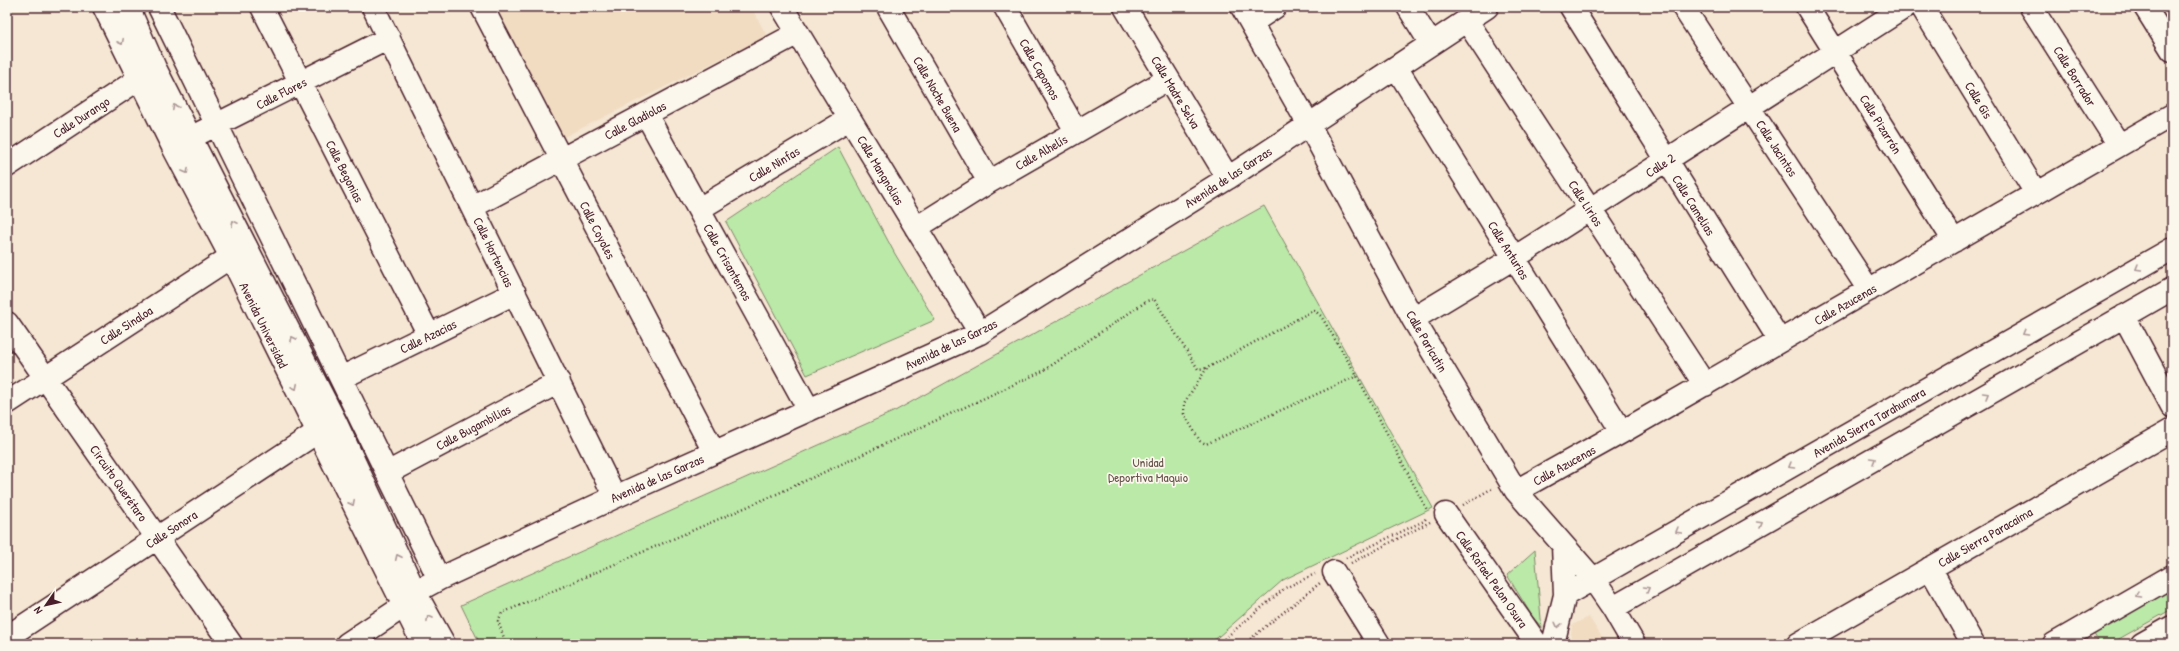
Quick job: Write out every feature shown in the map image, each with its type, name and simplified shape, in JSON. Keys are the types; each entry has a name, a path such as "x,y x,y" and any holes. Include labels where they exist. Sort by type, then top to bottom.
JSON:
{"street":[{"name":"Avenida Universidad","path":"104,7 147,74 238,252 335,421 409,599 423,644"},
{"name":"Avenida Universidad","path":"128,7 147,74"},
{"path":"159,7 440,579"},
{"name":"Calle Begonias","path":"262,7 429,335"},
{"name":"Calle Hortencias","path":"373,7 616,497"},
{"name":"Calle Coyoles","path":"482,7 714,452"},
{"name":"Calle Mangnolias","path":"782,7 980,333"},
{"name":"Calle Noche Buena","path":"888,7 989,182"},
{"name":"Calle Capomos","path":"1005,7 1076,131"},
{"name":"Calle Madre Selva","path":"1124,7 1228,178"},
{"path":"1246,15 1275,7"},
{"path":"1408,7 1432,44"},
{"name":"Avenida de las Garzas","path":"347,644 409,599 440,579 714,452 980,333 1228,178 1487,7"},
{"name":"Calle Camelias","path":"1571,7 1780,341"},
{"name":"Calle Jacintos","path":"1683,7 1869,290"},
{"name":"Calle Pizarrón","path":"1807,7 1954,241"},
{"name":"Calle 2","path":"1413,319 1590,210 1905,7"},
{"name":"Calle Gis","path":"1922,7 2036,193"},
{"name":"Calle Borrador","path":"2031,7 2119,145"},
{"path":"2145,7 2172,50"},
{"name":"Calle Paricutin","path":"1246,15 1309,125 1413,319 1513,485 1593,579 1613,608 1634,644"},
{"name":"Calle Lirios","path":"1467,21 1705,385"},
{"name":"Calle Gladiolas","path":"472,207 798,33"},
{"name":"Calle Flores","path":"182,142 388,38"},
{"name":"Calle Anturios","path":"1396,68 1622,432"},
{"name":"Calle Durango","path":"7,166 147,74"},
{"name":"Calle Alhelís","path":"916,228 989,182 1168,79"},
{"name":"Calle Crisantemos","path":"646,114 809,410"},
{"name":"Calle Azucenas","path":"1513,485 1622,432 2172,115"},
{"name":"Calle Ninfas","path":"698,209 850,119"},
{"name":"Avenida Sierra Tarahumara","path":"1565,595 2172,249"},
{"name":"Avenida Universidad","path":"238,252 317,433 409,599 444,644"},
{"name":"Calle Sinaloa","path":"7,402 238,252"},
{"path":"1613,608 2172,289"},
{"name":"Calle Azacias","path":"341,378 515,293"},
{"path":"2124,316 2172,406"},
{"name":"Circuito Querétaro","path":"7,323 231,644"},
{"name":"Calle Bugambilias","path":"387,473 558,382"},
{"name":"Calle Sonora","path":"7,637 335,421"},
{"name":"Calle Sierra Paracaima","path":"1798,644 2172,430"},
{"name":"Calle Rafael Pelon Osura","path":"1446,514 1537,644"},
{"path":"1553,644 1565,595 1563,545"},
{"path":"1331,568 1379,644"},
{"path":"1930,568 1973,644"},
{"path":"2054,644 2079,638 2172,576"},
{"path":"2142,644 2172,627"}],"path":[{"path":"506,644 498,621 502,613 779,493 1043,371 1147,300 1154,299 1198,369 1207,368 1314,310 1322,316 1357,376 1428,516 1424,521 1331,568 1285,588 1218,644"},
{"path":"1207,368 1184,403 1184,414 1200,441 1206,444 1357,376"},
{"path":"1446,514 1513,485"}],"shaded area":[{"path":"493,7 751,7 767,36 560,139"},
{"path":"1589,617 1606,644 1570,644 1572,625"}],"green space":[{"path":"838,147 895,254 935,320 807,375 726,222"},
{"name":"Unidad Deportiva Maquio","path":"1264,206 1433,508 1283,580 1210,644 480,644 461,605 895,411"},
{"path":"1535,550 1542,628 1532,616 1507,575"},
{"path":"2172,585 2172,609 2110,644 2100,644 2092,631"}]}
